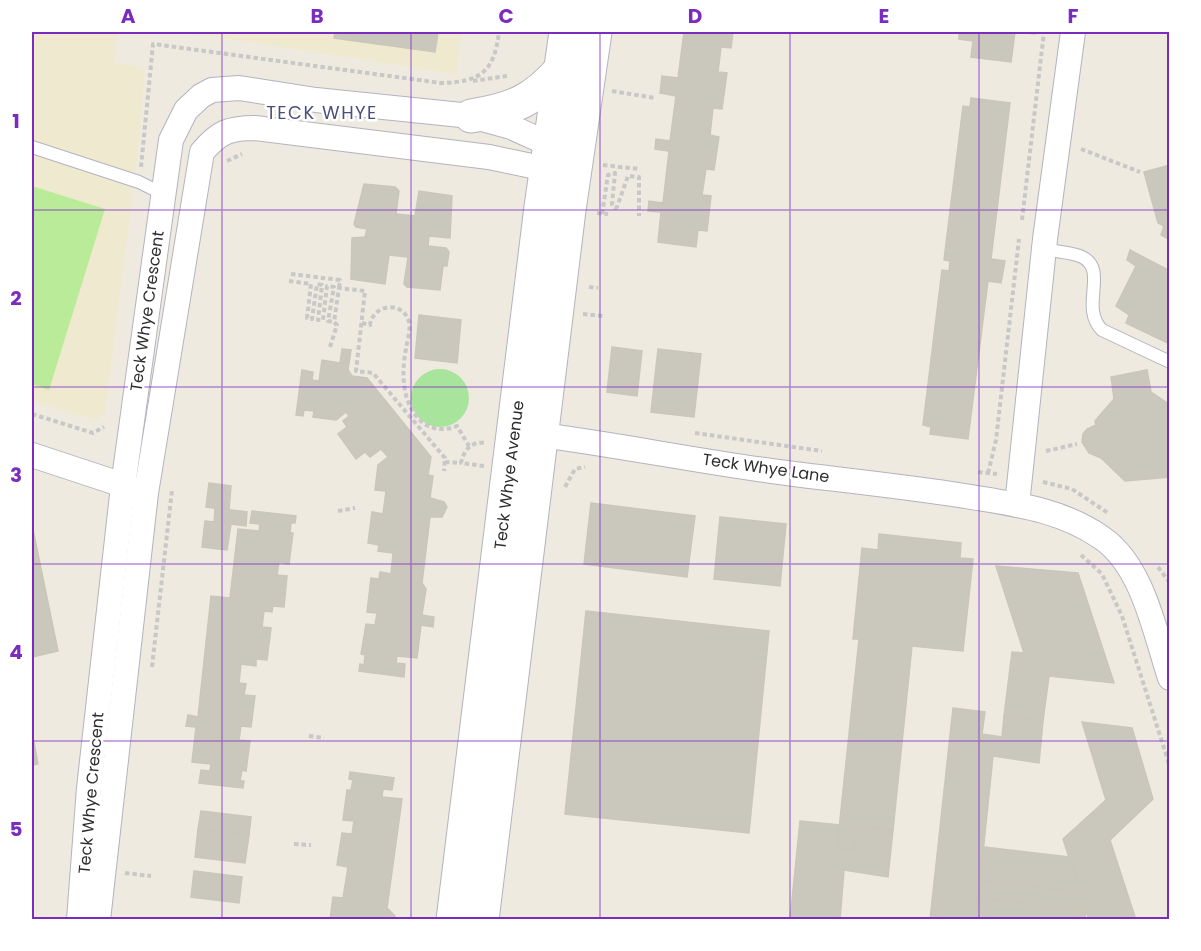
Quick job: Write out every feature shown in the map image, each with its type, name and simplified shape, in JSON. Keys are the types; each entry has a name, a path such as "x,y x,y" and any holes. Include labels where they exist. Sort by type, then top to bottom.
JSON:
{"main road":[{"name":"Teck Whye Avenue","path":"563,159 562,68 566,32"},
{"name":"Teck Whye Avenue","path":"453,920 515,437 563,159 595,32"},
{"path":"471,116 496,112 526,102 544,89 562,68"},
{"name":"Teck Whye Avenue","path":"482,920 515,437"}],"street":[{"path":"1017,505 1045,249 1073,32"},
{"name":"Teck Whye Crescent","path":"79,920 89,788 123,486 171,140 186,110 201,96 212,90 240,88 316,100 471,116 511,127 563,159"},
{"name":"Teck Whye Crescent","path":"98,920 146,493 202,152 216,136 236,128 255,128 489,157 563,159"},
{"name":"Teck Whye Lane","path":"515,437 1017,505 1051,512 1075,521 1104,539 1126,564 1141,589 1170,678"},
{"path":"32,455 146,493"}],"lane":[{"path":"32,147 139,182 163,194"},
{"path":"1045,249 1081,256 1090,263 1094,273 1093,321 1102,330 1170,362"}],"path":[{"path":"472,81 481,75 492,58 499,32"},
{"path":"139,182 153,44 441,83 515,74"},
{"path":"622,93 655,98"},
{"path":"1081,149 1140,172"},
{"path":"226,162 244,153"},
{"path":"610,166 639,169"},
{"path":"608,214 599,213 608,175 612,172 615,173 612,204 615,208 628,176 639,177 639,216"},
{"path":"291,274 340,280 334,322 337,325 330,347"},
{"path":"289,280 311,284 307,318 312,319 317,284 322,285 318,320 323,320 327,286 334,287 328,321 334,322"},
{"path":"589,287 598,288"},
{"path":"339,288 365,291 356,371 373,372 445,458 444,471"},
{"path":"362,323 370,325 375,313 381,308 397,308 403,312 409,327 403,365 408,403 415,416 428,426 441,430 457,426 469,446"},
{"path":"589,314 603,316"},
{"path":"32,414 93,433 104,427 107,422"},
{"path":"104,427 108,437"},
{"path":"461,463 463,454 469,446 478,442 515,437"},
{"path":"1050,450 1077,444"},
{"path":"445,462 487,466 486,474"},
{"path":"561,496 569,475 574,469 582,466 594,468"},
{"path":"151,677 168,550 173,486"},
{"path":"338,511 355,508"},
{"path":"1077,552 1102,574 1122,616 1170,767"},
{"path":"309,736 324,738"},
{"path":"294,844 311,845"},
{"path":"124,884 127,861"},
{"path":"125,873 151,876"}],"shaded area":[{"path":"32,32 118,32 114,62 145,69 137,161 105,413 95,420 32,401"},
{"path":"184,32 462,32 456,74"}],"green space":[{"path":"32,186 105,209 49,390 32,384"},
{"path":"440,369 456,374 464,382 469,398 464,414 456,422 440,427 424,422 416,414 411,398 416,382 424,374"}],"building":[{"path":"335,32 438,32 435,52 334,38"},
{"path":"684,32 733,32 731,48 721,47 718,72 727,73 722,109 713,108 710,135 719,137 714,170 706,169 702,195 711,196 707,231 698,230 696,247 658,242 661,212 648,211 649,201 663,203 669,151 655,149 656,139 670,141 676,96 660,93 662,76 678,78"},
{"path":"959,32 1015,32 1011,62 971,57 973,41 959,39"},
{"path":"971,98 1010,103 991,259 1005,261 1001,283 988,281 968,439 930,434 931,427 923,425 942,270 949,271 950,261 944,260 963,106 970,107"},
{"path":"1170,165 1170,240 1161,235 1164,226 1158,223 1144,172"},
{"path":"364,184 395,187 399,191 396,214 415,216 419,191 452,196 450,238 429,236 428,246 446,248 449,252 447,266 443,266 440,290 407,287 404,284 408,257 389,255 385,284 351,279 352,238 365,237 367,229 356,227 354,224"},
{"path":"1130,250 1170,271 1170,344 1126,323 1129,315 1116,306 1136,266 1127,260"},
{"path":"419,315 461,320 457,363 415,358"},
{"path":"612,347 642,351 637,396 607,392"},
{"path":"342,349 351,350 348,370 352,376 367,378 431,457 428,475 433,476 430,498 444,502 447,507 442,517 430,517 422,583 426,589 422,615 434,617 433,627 421,625 417,658 397,656 396,663 405,664 404,677 359,671 360,664 364,665 365,655 361,654 366,624 375,625 377,613 367,612 371,578 379,579 380,572 391,574 393,553 378,551 379,545 368,543 372,512 383,514 386,491 375,490 378,465 388,457 381,449 370,457 365,452 356,459 338,434 347,427 343,421 349,416 346,412 336,420 313,417 314,411 304,410 303,416 296,415 302,370 313,372 312,380 319,381 322,360 340,363"},
{"path":"658,349 701,354 694,417 651,412"},
{"path":"1147,370 1151,392 1170,405 1170,477 1125,481 1101,458 1089,453 1082,442 1083,434 1087,429 1096,425 1095,421 1114,399 1111,377"},
{"path":"209,483 231,486 229,510 206,507"},
{"path":"591,503 695,516 687,577 584,564"},
{"path":"215,508 247,512 246,526 214,522"},
{"path":"252,511 296,516 295,523 291,523 290,533 293,533 289,564 279,562 277,575 287,576 284,607 273,606 272,612 264,611 262,627 271,628 267,660 256,659 256,666 241,664 239,683 246,684 244,695 255,696 251,727 241,726 239,740 250,741 246,771 242,770 240,781 244,781 243,788 199,783 201,770 210,771 211,764 192,762 196,727 186,726 188,715 198,717 211,596 230,598 238,529 259,531 260,524 250,523"},
{"path":"720,517 786,524 780,586 714,579"},
{"path":"205,521 231,524 227,550 202,547"},
{"path":"32,525 58,651 32,657"},
{"path":"879,534 961,543 960,558 973,559 963,651 912,646 893,830 857,826 855,850 837,848 859,639 853,639 862,548 878,550"},
{"path":"996,566 1078,573 1114,683 1049,676 1043,721 1004,716 1012,652 1024,653"},
{"path":"586,611 769,631 749,833 565,814"},
{"path":"953,708 985,712 982,734 1002,737 1004,716 1043,721 1039,763 993,756 976,920 930,920"},
{"path":"1082,722 1132,728 1153,799 1110,840 1136,920 1089,920 1063,839 1106,800"},
{"path":"32,732 38,764 32,765"},
{"path":"350,772 394,778 392,790 383,789 382,797 402,799 387,908 395,916 395,920 330,920 333,897 343,898 348,867 337,865 342,833 352,834 354,821 343,820 347,790 351,790 353,780 349,779"},
{"path":"201,811 251,817 249,835 198,829"},
{"path":"800,821 840,825 837,848 855,850 857,826 893,830 888,877 844,870 840,920 790,920"},
{"path":"198,829 249,835 245,863 195,857"},
{"path":"984,847 1069,857 1080,892 980,880"},
{"path":"194,871 242,877 239,903 191,897"},
{"path":"980,880 1080,892 1086,911 978,898"},
{"path":"978,898 1086,911 1085,920 976,920"}],"district":[{"name":"TECK WHYE","path":"322,112"}]}
